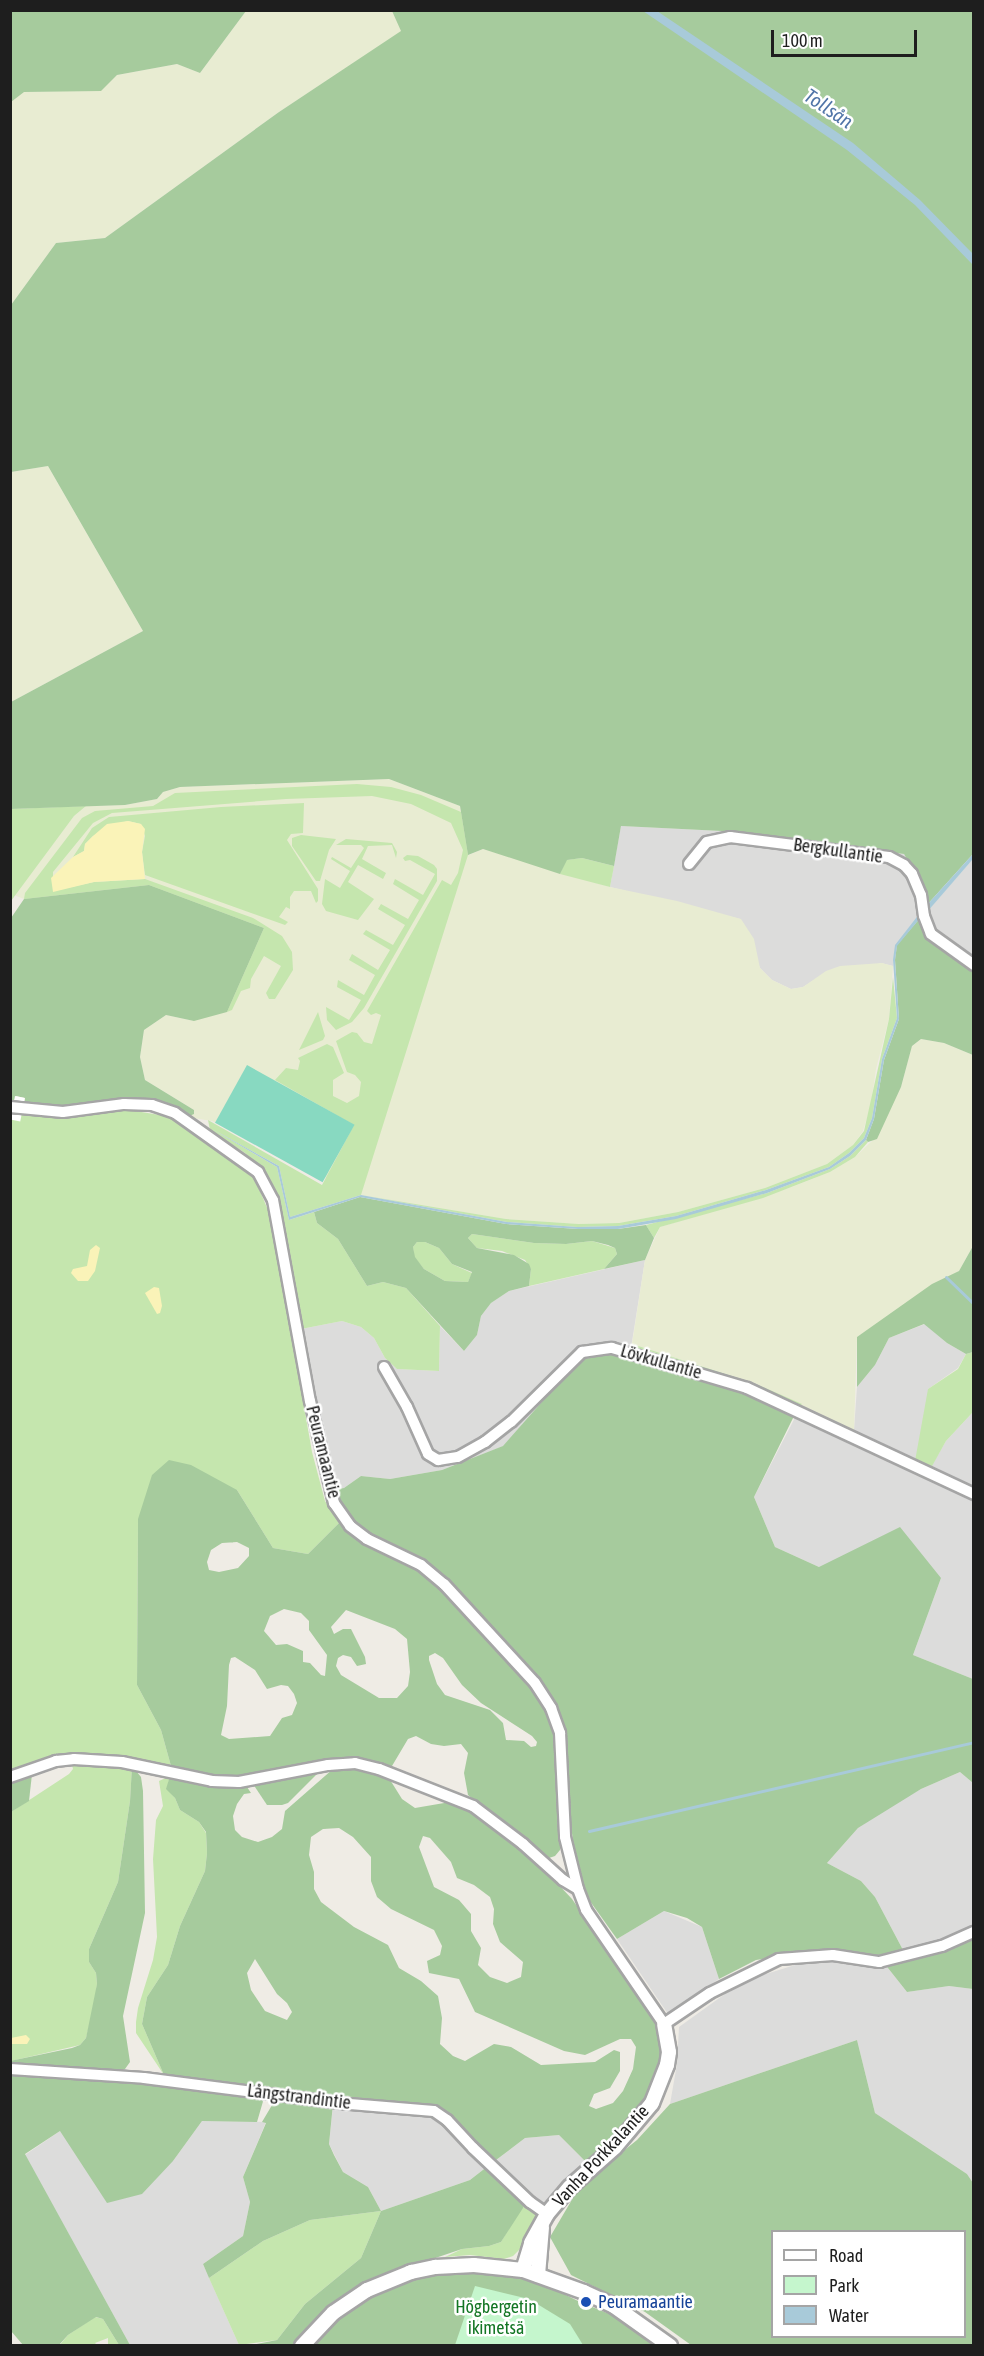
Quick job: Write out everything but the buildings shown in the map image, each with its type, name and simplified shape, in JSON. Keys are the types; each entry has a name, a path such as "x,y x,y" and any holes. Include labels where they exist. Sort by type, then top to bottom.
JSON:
{"street":[{"name":"Bergkullantie","path":"689,864 707,842 730,837 889,857 904,865 912,874 921,895 926,923 931,934 974,965"},
{"name":"Peuramaantie","path":"10,1107 63,1112 124,1104 152,1105 175,1113 258,1172 273,1200 310,1401 334,1503 350,1526 367,1539 421,1565 444,1584 535,1683 550,1708 560,1732 563,1821 568,1857 578,1889 586,1910 664,2024"},
{"name":"Lövkullantie","path":"384,1367 407,1407 428,1454 438,1460 458,1457 485,1442 511,1422 582,1352 612,1348 747,1388 974,1494"},
{"path":"10,1778 56,1761 74,1759 122,1762 212,1781 239,1782 270,1778 328,1765 355,1763 379,1769 473,1806 578,1889"},
{"path":"549,1868 568,1857"},
{"path":"664,2024 710,1993 778,1959 832,1955 879,1962 942,1946 974,1932"},
{"name":"Vanha Porkkalantie","path":"523,2270 531,2243 570,2187 615,2147 652,2103 667,2065 669,2052 664,2024"},
{"name":"Långstrandintie","path":"10,2068 144,2078 338,2103 435,2112 447,2120 545,2221"},
{"name":"Vanha Porkkalantie","path":"538,2275 545,2221"},
{"path":"302,2346 321,2324 352,2298 383,2282 411,2272 455,2265 523,2270 538,2275 614,2306 670,2346"}],"shaded area":[{"path":"621,826 722,831 904,854 926,894 927,911 973,859 973,968 954,958 947,950 893,960 893,966 881,963 814,980 803,987 791,989 772,980 760,968 740,919 610,887"},
{"path":"645,1260 630,1354 579,1360 504,1446 442,1470 390,1479 361,1476 344,1488 333,1490 301,1329 342,1321 361,1327 374,1338 385,1358 397,1369 439,1371 440,1326 464,1351 477,1335 481,1316 491,1303 509,1291"},
{"path":"925,1324 947,1343 966,1354 958,1368 928,1389 931,1467 946,1441 973,1412 973,1679 913,1655 941,1578 819,1567 775,1547 754,1497 802,1404 854,1430 857,1387 875,1365 889,1338"},
{"path":"960,1772 973,1783 973,1927 942,1943 903,1950 875,1897 861,1881 827,1863 858,1828 921,1789"},
{"path":"664,1911 702,1927 719,1979 668,2014 617,1939"},
{"path":"808,1961 884,1963 907,1992 949,1986 973,1989 973,2183 967,2174 875,2113 857,2040 670,2104 677,2064 679,2027 743,1981"},
{"path":"334,2096 421,2105 442,2110 460,2125 492,2163 470,2180 381,2211 368,2187 343,2172 329,2144"},
{"path":"202,2121 266,2122 243,2177 250,2202 243,2236 203,2264 239,2345 130,2345 25,2155 60,2131 173,2161"},
{"path":"559,2135 586,2162 543,2204 496,2160 525,2138"}],"green space":[{"path":"11,10 246,11 200,73 177,64 117,75 101,91 24,92 11,102"},
{"path":"246,11 392,11 402,31 279,112 105,238 56,243 11,305 11,102 23,92 101,90 117,75 177,64 200,73"},
{"path":"392,11 973,11 973,854 926,906 926,893 904,854 722,831 621,826 614,866 582,858 567,860 560,874 483,849 468,855 460,806 389,779 180,787 163,792 157,799 125,805 11,809 11,702 143,631 48,466 11,472 11,305 56,243 105,238 279,112 401,31"},
{"path":"48,466 143,631 11,702 11,472"},
{"path":"389,779 460,806 469,855 483,849 610,887 677,901 741,919 754,939 760,968 772,980 791,989 803,987 826,971 840,966 882,963 893,966 889,1019 876,1069 871,1104 863,1131 853,1145 827,1164 765,1188 678,1212 619,1223 579,1224 506,1219 361,1195 212,1121 187,1117 194,1110 145,1080 140,1057 144,1030 166,1015 194,1021 58,897 24,899 14,895 74,816 86,806 125,805 157,799 163,792 180,787"},
{"path":"357,784 391,787 421,795 461,812 468,855 361,1195 290,1217 279,1166 212,1129 277,1167 289,1220 314,1212 317,1223 338,1239 367,1286 383,1282 406,1288 440,1326 439,1371 397,1369 385,1358 374,1338 361,1327 342,1321 301,1329 266,1177 245,1153 210,1130 208,1120 322,1185 354,1125 275,1080 286,1068 298,1070 300,1061 298,1058 327,1044 333,1047 344,1073 333,1080 333,1096 347,1103 359,1096 361,1082 355,1075 347,1072 336,1041 352,1032 357,1033 364,1042 372,1044 381,1015 376,1013 371,1015 367,1011 442,880 451,885 458,873 463,850 451,823 411,804 372,796 286,799 112,813 93,823 53,872 53,891 94,882 145,879 253,918 282,936 292,952 293,970 275,999 269,999 266,993 281,966 264,956 251,979 250,988 241,991 232,1010 227,1012 264,928 149,885 24,899 25,893 82,818 95,811 153,806 175,793"},
{"path":"304,803 303,833 291,834 287,840 318,889 318,901 316,903 311,891 294,891 290,897 290,909 286,907 279,917 288,922 285,925 145,875 142,852 145,836 141,824 128,821 117,824 93,836 85,844 84,851 73,857 92,828 109,817 221,807"},
{"path":"86,806 74,816 11,901 11,809"},
{"path":"301,835 336,839 329,850 320,881 316,881 292,846 292,838"},
{"path":"346,839 392,843 397,852 396,858 392,845 368,846 362,859 386,873 383,879 358,865 348,882 374,899 358,920 326,911 322,904 325,879 340,888 350,871 331,859 332,857 351,868 364,848 361,845 336,845"},
{"path":"407,855 418,856 434,865 437,869 437,881 364,1008 352,1022 336,1030 327,1020 326,1007 349,1020 361,1000 337,987 338,980 364,995 375,975 349,960 352,954 378,970 390,950 363,934 366,930 393,945 405,925 378,909 381,904 408,919 419,900 393,884 395,879 423,895 435,874 410,860 405,861 403,858"},
{"path":"582,858 614,866 610,887 560,874 566,860"},
{"path":"149,885 264,928 227,1012 194,1021 166,1015 144,1030 140,1057 145,1080 194,1110 194,1114 187,1117 136,1101 67,1106 24,1104 25,1098 16,1096 14,1102 11,1102 11,918 24,899"},
{"path":"921,917 954,958 973,968 973,1055 944,1043 921,1039 912,1046 901,1087 877,1139 868,1142 866,1140 874,1119 884,1060 899,1019 895,960 897,945"},
{"path":"893,977 897,1018 882,1059 872,1118 864,1138 849,1153 829,1167 766,1190 676,1216 618,1226 577,1227 507,1222 361,1195 506,1219 579,1224 619,1223 678,1212 765,1188 827,1164 853,1145 864,1131 889,1019"},
{"path":"318,1012 325,1036 323,1040 299,1050"},
{"path":"921,1039 944,1043 973,1055 973,1246 959,1271 857,1337 854,1430 755,1383 632,1344 645,1260 660,1227 792,1187 830,1172 855,1157 873,1140 901,1087 912,1046"},
{"path":"247,1065 355,1125 323,1182 215,1123"},
{"path":"129,1110 166,1116 217,1145 253,1175 271,1217 312,1452 325,1501 339,1523 308,1554 273,1548 237,1490 138,1519 137,1685 161,1730 171,1766 111,1755 56,1754 11,1772 11,1111 68,1116"},
{"path":"866,1140 868,1142 855,1157 830,1172 763,1198 660,1227 654,1238 646,1225 767,1193 830,1169 850,1156"},
{"path":"360,1197 506,1224 578,1229 618,1229 646,1225 654,1238 645,1260 604,1269 617,1254 615,1248 608,1245 592,1241 566,1244 534,1243 472,1234 468,1238 477,1248 514,1255 529,1264 531,1269 529,1286 509,1291 491,1303 481,1316 477,1335 464,1351 406,1288 383,1282 367,1286 338,1239 317,1223 314,1212","holes":["417,1242 425,1242 439,1248 452,1264 472,1272 468,1282 445,1281 424,1269 415,1257 413,1247"]},
{"path":"472,1234 534,1243 566,1244 592,1241 615,1248 617,1254 604,1269 529,1286 531,1269 525,1260 502,1251 477,1248 468,1238"},
{"path":"417,1242 425,1242 439,1248 452,1264 472,1273 468,1282 445,1281 424,1269 414,1257 413,1247"},
{"path":"973,1246 973,1352 966,1354 947,1343 924,1324 889,1338 875,1365 857,1387 857,1337 932,1284 959,1271"},
{"path":"632,1344 754,1383 802,1404 799,1407 631,1349"},
{"path":"973,1352 973,1412 946,1441 931,1468 915,1461 928,1389 958,1369 966,1354"},
{"path":"616,1353 745,1390 796,1412 754,1497 775,1547 819,1567 900,1527 941,1578 913,1655 973,1679 973,1783 960,1772 921,1789 858,1828 827,1863 861,1881 875,1897 903,1950 878,1955 815,1951 756,1960 719,1979 702,1927 687,1918 664,1911 617,1939 587,1897 577,1870 568,1804 565,1733 539,1681 442,1575 419,1558 370,1533 353,1521 333,1490 344,1488 361,1476 390,1479 442,1470 503,1446 579,1360"},
{"path":"169,1460 191,1465 237,1490 273,1548 308,1554 339,1523 365,1542 422,1571 435,1582 528,1682 547,1710 556,1734 560,1850 555,1856 549,1858 539,1852 468,1795 464,1773 468,1753 461,1744 444,1746 431,1744 416,1736 408,1739 392,1766 385,1767 352,1757 247,1777 214,1777 171,1766 161,1730 137,1685 138,1519 152,1475","holes":["237,1542 249,1548 249,1556 238,1568 219,1572 209,1570 207,1562 211,1550 222,1543","284,1609 301,1613 309,1621 309,1630 327,1655 325,1676 321,1675 310,1663 303,1662 303,1651 287,1644 276,1645 264,1631 270,1616","346,1610 395,1629 407,1639 410,1672 408,1686 397,1698 379,1698 341,1675 336,1666 338,1658 343,1655 351,1657 357,1666 366,1664 365,1657 351,1629 343,1629 334,1634 331,1627","435,1653 443,1658 462,1685 481,1703 532,1736 537,1742 536,1746 531,1747 524,1741 506,1740 503,1723 490,1710 445,1695 437,1684 429,1656","235,1657 255,1670 267,1689 281,1685 288,1686 294,1694 297,1703 292,1715 282,1718 270,1736 229,1739 221,1735 227,1706 231,1658"]},
{"path":"71,1761 132,1766 130,1801 118,1882 89,1949 89,1962 96,1973 95,2003 86,2038 80,2045 11,2061 11,1812 69,1774 73,1769"},
{"path":"132,1766 141,1777 143,1791 145,1913 123,2016 130,2062 125,2069 116,2072 11,2065 10,2061 72,2048 80,2045 86,2038 97,1984 96,1973 89,1962 89,1949 118,1882 130,1801"},
{"path":"356,1767 387,1775 402,1799 415,1808 450,1802 469,1811 540,1865 572,1899 658,2023 662,2041 662,2060 647,2100 619,2134 586,2162 559,2135 525,2138 496,2160 529,2191 525,2194 484,2155 460,2125 442,2110 421,2105 164,2075 142,2024 147,1997 168,1965 180,1926 205,1871 207,1853 206,1832 199,1822 180,1810 175,1798 166,1789 170,1776 245,1784 251,1793 244,1794 237,1804 233,1816 235,1830 242,1837 258,1842 272,1837 282,1829 285,1811 333,1769","holes":["339,1828 353,1837 371,1857 371,1881 377,1897 391,1909 434,1930 442,1946 440,1955 427,1961 429,1973 459,1979 475,2012 564,2051 585,2055 620,2039 631,2039 636,2047 633,2069 623,2091 613,2103 596,2109 589,2106 594,2094 610,2088 620,2071 620,2052 614,2050 595,2062 541,2065 511,2047 494,2044 465,2061 453,2056 440,2044 442,2018 438,1996 421,1981 399,1968 388,1945 354,1927 321,1902 314,1889 314,1872 309,1855 311,1837 323,1829","423,1836 430,1838 451,1862 457,1878 474,1885 490,1897 494,1909 493,1924 500,1942 523,1962 521,1977 507,1983 490,1977 478,1965 481,1948 471,1931 471,1914 459,1900 434,1887 419,1847","255,1959 277,1994 287,2003 292,2012 287,2020 265,2011 251,1990 247,1973"]},
{"path":"321,1770 288,1803 282,1805 267,1805 253,1784"},
{"path":"32,1774 29,1801 11,1812 11,1782"},
{"path":"170,1776 167,1789 175,1798 180,1810 199,1822 206,1833 207,1853 205,1871 180,1926 168,1965 147,1997 142,2024 164,2075 136,2033 136,2022 157,1937 153,1859 156,1820 163,1806 159,1781"},
{"path":"973,1935 973,1989 949,1986 907,1992 884,1963"},
{"path":"857,2040 875,2113 967,2174 973,2183 973,2345 691,2345 645,2312 571,2275 550,2237 580,2186 637,2140 670,2104"},
{"path":"10,2073 143,2080 264,2098 257,2122 202,2121 173,2161 142,2194 107,2203 60,2131 25,2154 130,2345 119,2345 103,2319 96,2317 68,2335 59,2345 23,2345 11,2331"},
{"path":"275,2100 333,2104 329,2144 343,2172 368,2187 381,2211 310,2220 263,2241 209,2278 203,2264 243,2236 250,2202 243,2177 266,2123 262,2122"},
{"path":"488,2166 525,2201 523,2208 501,2242 489,2246 462,2249 382,2276 352,2291 324,2313 296,2345 251,2345 277,2340 305,2304 361,2258 381,2211 470,2180"},
{"path":"525,2201 535,2210 535,2222 520,2249 513,2256 504,2259 470,2255 445,2257 462,2249 489,2246 501,2242"},
{"path":"381,2211 361,2258 305,2304 277,2340 239,2345 209,2278 263,2241 310,2220"},
{"path":"474,2270 507,2274 544,2284 580,2302 634,2324 663,2345 312,2346 327,2326 362,2298 404,2280 442,2271"},
{"name":"Högbergetin ikimetsä","path":"475,2286 529,2299 570,2324 583,2345 455,2345"},
{"path":"95,2317 103,2319 119,2345 108,2345 108,2338 95,2343 97,2345 59,2346 68,2335"}],"sand":[{"path":"128,821 141,824 145,829 142,852 145,879 94,882 53,892 51,878 73,857 84,851 85,844 93,836 107,824"},
{"path":"96,1245 100,1248 95,1271 88,1281 78,1281 71,1273 73,1269 87,1266 90,1250"},
{"path":"154,1287 159,1288 162,1306 160,1313 157,1314 145,1293"},
{"path":"26,2035 30,2039 27,2044 11,2044 11,2038"}],"water":[{"path":"643,11 657,11 853,143 920,200 973,254 973,265 915,205 847,150"},
{"path":"973,854 973,859 927,912 926,906"},
{"path":"920,913 921,917 897,946 895,960 899,1019 884,1060 874,1119 866,1140 850,1156 830,1169 767,1193 676,1219 618,1229 506,1224 360,1197 289,1220 277,1167 212,1129 279,1166 290,1217 361,1195 507,1222 577,1227 618,1226 676,1216 766,1190 829,1167 849,1153 864,1138 872,1118 882,1059 897,1018 893,960 895,945"}],"pier":[{"path":"15,1096 25,1098 20,1121 10,1120"}],"waterway":[{"path":"946,1277 974,1304"},
{"path":"589,1831 974,1742"}],"place":[{"name":"Peuramaantie","path":"586,2302"}],"water label":[{"name":"Tollsån","path":"829,108"}]}
